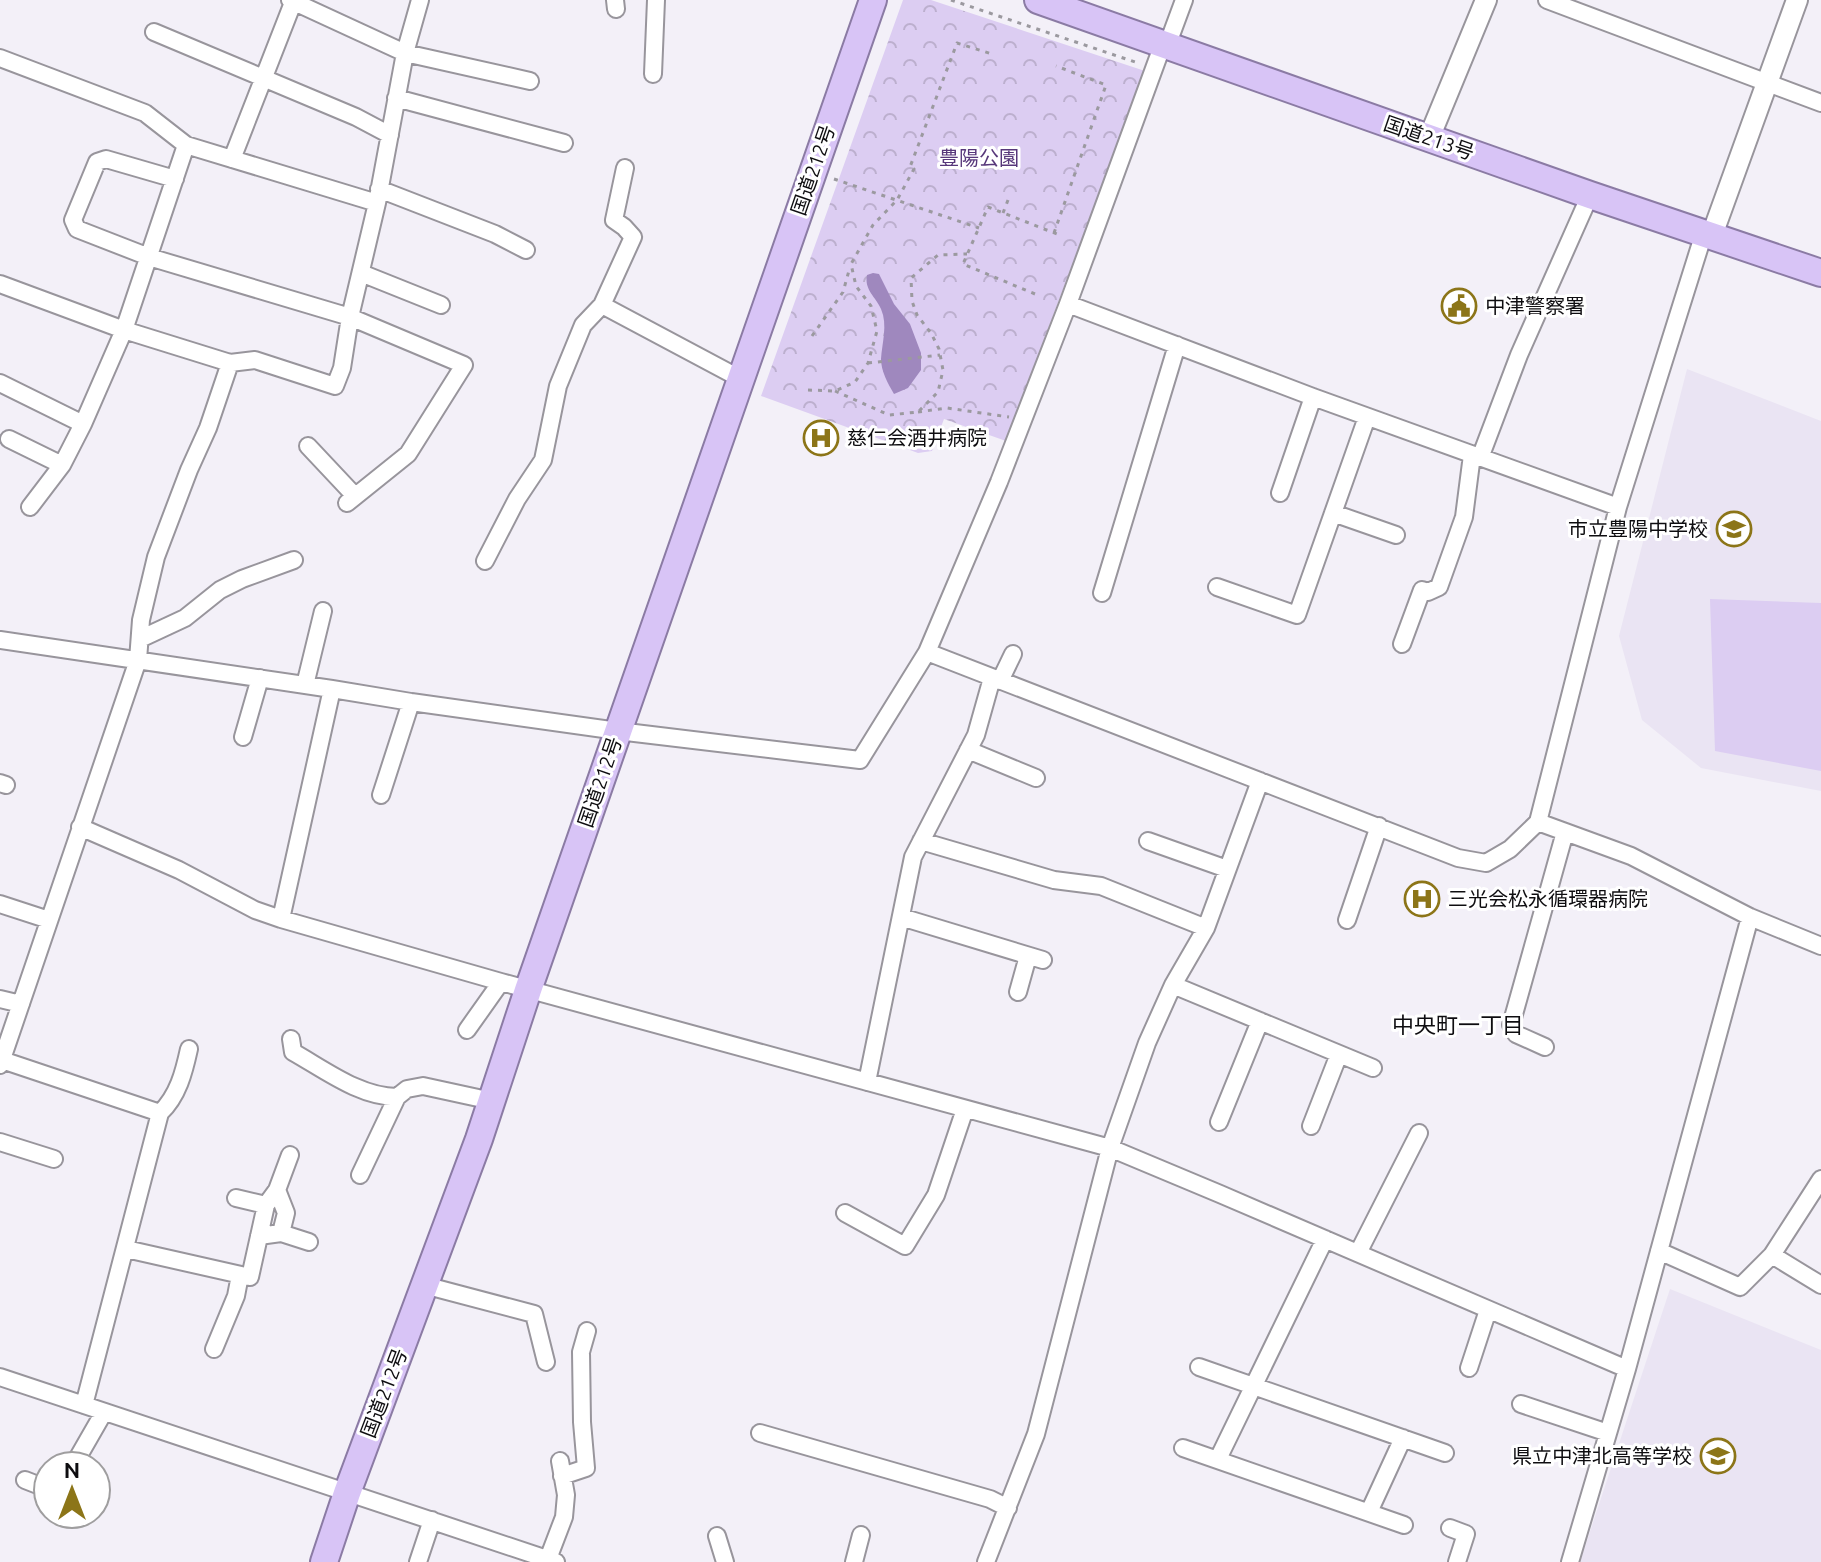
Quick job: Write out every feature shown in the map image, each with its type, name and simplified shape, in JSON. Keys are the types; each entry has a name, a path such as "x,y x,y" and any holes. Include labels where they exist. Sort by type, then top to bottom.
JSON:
{"highway":[{"name":"国道212号","path":"324,1562 492,1101 873,0"},
{"name":"国道213号","path":"1038,0 1821,273"}],"street":[{"path":"232,159 293,0 405,53 530,81"},
{"path":"0,284 124,330 230,363 255,360 335,386 342,368 405,53 420,0"},
{"path":"653,74 656,0"},
{"path":"0,640 618,731 860,760 927,652 999,482 1184,0"},
{"path":"1429,138 1486,0"},
{"path":"1547,0 1821,103"},
{"path":"927,652 1458,858 1486,863 1510,849 1538,822 1618,507 1708,234 1797,0"},
{"path":"154,32 356,117 390,135"},
{"path":"0,58 145,113 186,145 378,196 495,234 526,250"},
{"path":"396,98 564,143"},
{"path":"30,507 62,465 124,330 186,145"},
{"path":"175,179 106,159 97,162 73,220 77,229 149,257 350,317 464,365 408,454 351,500 308,446"},
{"path":"485,561 517,499 543,460 558,386 583,325 602,305 633,237 614,220 625,168"},
{"path":"1402,644 1422,590 1428,592 1439,587 1464,517 1476,456 1590,195"},
{"path":"361,273 441,305"},
{"path":"1068,304 1367,417 1618,507"},
{"path":"602,305 741,379"},
{"path":"1102,593 1177,345"},
{"path":"160,1113 1,1063 138,660 141,620 156,557 208,428 230,363"},
{"path":"0,383 83,424"},
{"path":"1280,493 1313,397"},
{"path":"1217,587 1297,615 1367,417"},
{"path":"9,439 62,465"},
{"path":"1333,513 1396,535"},
{"path":"140,639 185,618 220,590 294,560"},
{"path":"305,685 323,611"},
{"path":"867,1082 913,857 976,735 996,680 1013,654"},
{"path":"243,737 260,678"},
{"path":"281,919 332,689"},
{"path":"381,795 411,702"},
{"path":"968,750 1036,778"},
{"path":"986,1562 1036,1434 1110,1148 1147,1043 1173,985 1206,928 1260,781"},
{"path":"1538,822 1631,856 1750,917 1821,946"},
{"path":"1347,920 1379,826"},
{"path":"80,827 179,870 255,910 281,919 528,990 1110,1148 1627,1369"},
{"path":"1545,1047 1516,1034 1511,1025 1565,832"},
{"path":"921,841 1054,880 1101,886 1206,928"},
{"path":"1148,841 1227,869"},
{"path":"0,904 49,920"},
{"path":"901,917 1035,958 1018,992"},
{"path":"1570,1562 1627,1369 1750,917"},
{"path":"467,1030 501,982"},
{"path":"1173,985 1373,1068"},
{"path":"0,999 21,1004"},
{"path":"1219,1122 1260,1021"},
{"path":"291,1039 293,1052 348,1084 385,1097 397,1097"},
{"path":"84,1405 160,1113 170,1103 184,1071 189,1049"},
{"path":"1311,1126 1339,1054"},
{"path":"360,1175 397,1097 407,1089 423,1086 492,1101"},
{"path":"845,1213 905,1246 936,1195 965,1109"},
{"path":"1358,1253 1419,1133"},
{"path":"0,1142 54,1159"},
{"path":"126,1249 250,1277 266,1205 277,1190 290,1155"},
{"path":"1659,1251 1740,1287 1772,1255 1821,1179"},
{"path":"277,1190 286,1213 281,1233"},
{"path":"236,1198 266,1205"},
{"path":"259,1236 281,1233 309,1242"},
{"path":"1218,1459 1325,1239"},
{"path":"1772,1255 1821,1285"},
{"path":"214,1349 236,1296 240,1275"},
{"path":"424,1285 534,1314 546,1362"},
{"path":"1469,1368 1488,1310"},
{"path":"0,1377 552,1560 564,1517 566,1495 561,1468 586,1468 581,1352 587,1331"},
{"path":"1199,1367 1445,1453"},
{"path":"1521,1404 1608,1433"},
{"path":"82,1450 104,1412"},
{"path":"760,1433 990,1499 1008,1508"},
{"path":"1369,1512 1403,1438"},
{"path":"1183,1448 1404,1525"},
{"path":"25,1480 32,1483"},
{"path":"418,1562 432,1520"},
{"path":"1450,1528 1466,1534 1457,1562"},
{"path":"854,1562 861,1535"},
{"path":"717,1536 725,1562"}],"path":[{"path":"951,0 1138,63"},
{"path":"812,336 843,292 851,264 873,225 897,200 914,169 910,167 957,43 992,54"},
{"path":"1035,294 963,264 988,207 1056,234 1106,85 1056,66"},
{"path":"826,176 979,228"},
{"path":"1003,213 1008,200"},
{"path":"918,412 938,392 943,370 931,333 917,315 912,301 911,278 938,255 967,254"},
{"path":"835,391 855,382 868,363 877,331 871,306 856,286 851,264"},
{"path":"868,363 940,355"},
{"path":"808,390 835,391 889,415 947,408 1022,422"}],"shaded area":[{"path":"879,274 894,304 910,324 921,353 921,370 908,388 894,394 881,364 883,315 867,285 867,275"},
{"name":"市立豊陽中学校","path":"1687,369 1821,421 1821,791 1701,768 1642,720 1619,636"},
{"name":"県立中津北高等学校","path":"1670,1289 1821,1350 1821,1562 1580,1562"}],"green space":[{"name":"豊陽公園","path":"903,0 931,0 1145,71 1006,441 944,419 932,451 918,453 761,396"},
{"path":"1710,599 1821,603 1821,771 1715,751"}],"place":[{"name":"中津警察署","path":"1459,306"},
{"name":"慈仁会酒井病院","path":"821,438"},
{"name":"市立豊陽中学校","path":"1734,529"},
{"name":"三光会松永循環器病院","path":"1422,899"},
{"name":"県立中津北高等学校","path":"1718,1456"}],"district":[{"name":"中央町一丁目","path":"1458,1025"}]}
